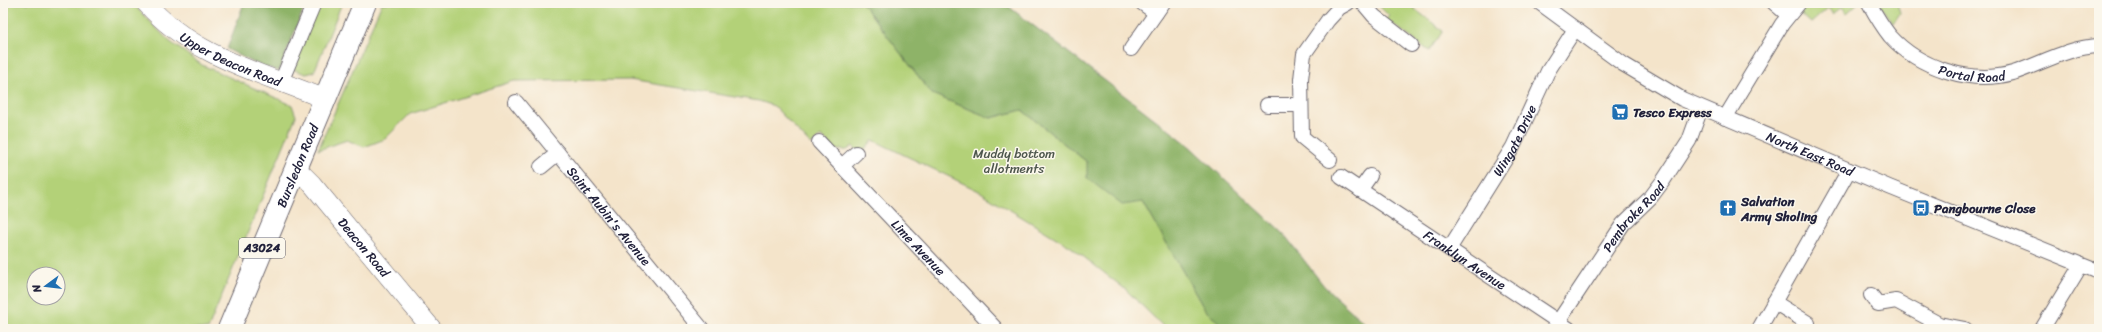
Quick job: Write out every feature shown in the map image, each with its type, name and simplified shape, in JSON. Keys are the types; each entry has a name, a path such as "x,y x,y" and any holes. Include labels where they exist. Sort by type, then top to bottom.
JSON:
{"main road":[{"name":"Bursledon Road","path":"229,329 365,3"}],"street":[{"name":"Upper Deacon Road","path":"146,3 174,28 214,54 244,69 325,98"},
{"path":"281,82 314,3"},
{"path":"1131,49 1159,8 1142,3"},
{"path":"1330,160 1302,137 1302,69 1304,54 1328,20 1339,8 1348,3"},
{"path":"1363,3 1374,16 1412,45"},
{"name":"North East Road","path":"1540,3 1643,77 1701,108 2099,272"},
{"path":"1774,3 1788,15"},
{"path":"1725,118 1748,77 1788,15 1799,3"},
{"name":"Portal Road","path":"1869,3 1885,30 1905,49 1932,65 1964,74 1981,77 2005,75 2071,51 2099,46"},
{"name":"Wingate Drive","path":"1449,249 1512,149 1548,71 1575,29"},
{"name":"Saint Aubin's Avenue","path":"516,102 702,329"},
{"path":"1267,105 1301,105"},
{"name":"Pembroke Road","path":"1563,325 1623,224 1652,197 1668,175 1689,141 1701,108"},
{"name":"Lime Avenue","path":"819,142 996,329"},
{"path":"541,167 558,153"},
{"path":"842,166 856,153"},
{"name":"Deacon Road","path":"296,167 312,184 432,329"},
{"path":"1759,329 1849,170"},
{"path":"1360,190 1370,176"},
{"name":"Franklyn Avenue","path":"1341,177 1563,325"},
{"path":"2042,329 2081,265"},
{"path":"1875,305 1896,301 1939,324 1965,329"},
{"path":"1774,302 1808,323"}],"green space":[{"path":"3,3 132,3 169,41 202,65 292,105 296,116 208,329 3,329"},
{"path":"244,3 250,3 261,8 281,8 282,3 306,3 279,71 254,63 227,49"},
{"path":"319,3 342,3 314,72 306,74 292,69"},
{"name":"Muddy bottom allotments","path":"382,3 862,3 932,94 991,118 1022,110 1087,162 1143,202 1205,310 1226,329 1166,329 1125,289 1071,247 979,191 873,140 860,154 853,146 847,150 836,150 821,136 811,145 774,106 759,101 630,80 514,81 410,114 385,139 364,147 347,140 318,150"},
{"path":"862,3 1004,3 1186,143 1283,233 1324,286 1371,329 1226,329 1205,310 1143,202 1122,205 1087,178 1087,162 1022,110 991,118 932,94"},
{"path":"1376,3 1407,3 1443,31 1429,51 1386,19 1389,16"},
{"path":"1813,3 1858,3 1847,13 1842,7 1833,14 1828,8 1811,23 1800,13"},
{"path":"1878,3 1897,3 1900,13 1893,24"}],"place":[{"name":"Tesco Express","path":"1620,112"},
{"name":"Salvation Army Sholing","path":"1728,208"},
{"name":"Pangbourne Close","path":"1921,208"}]}
